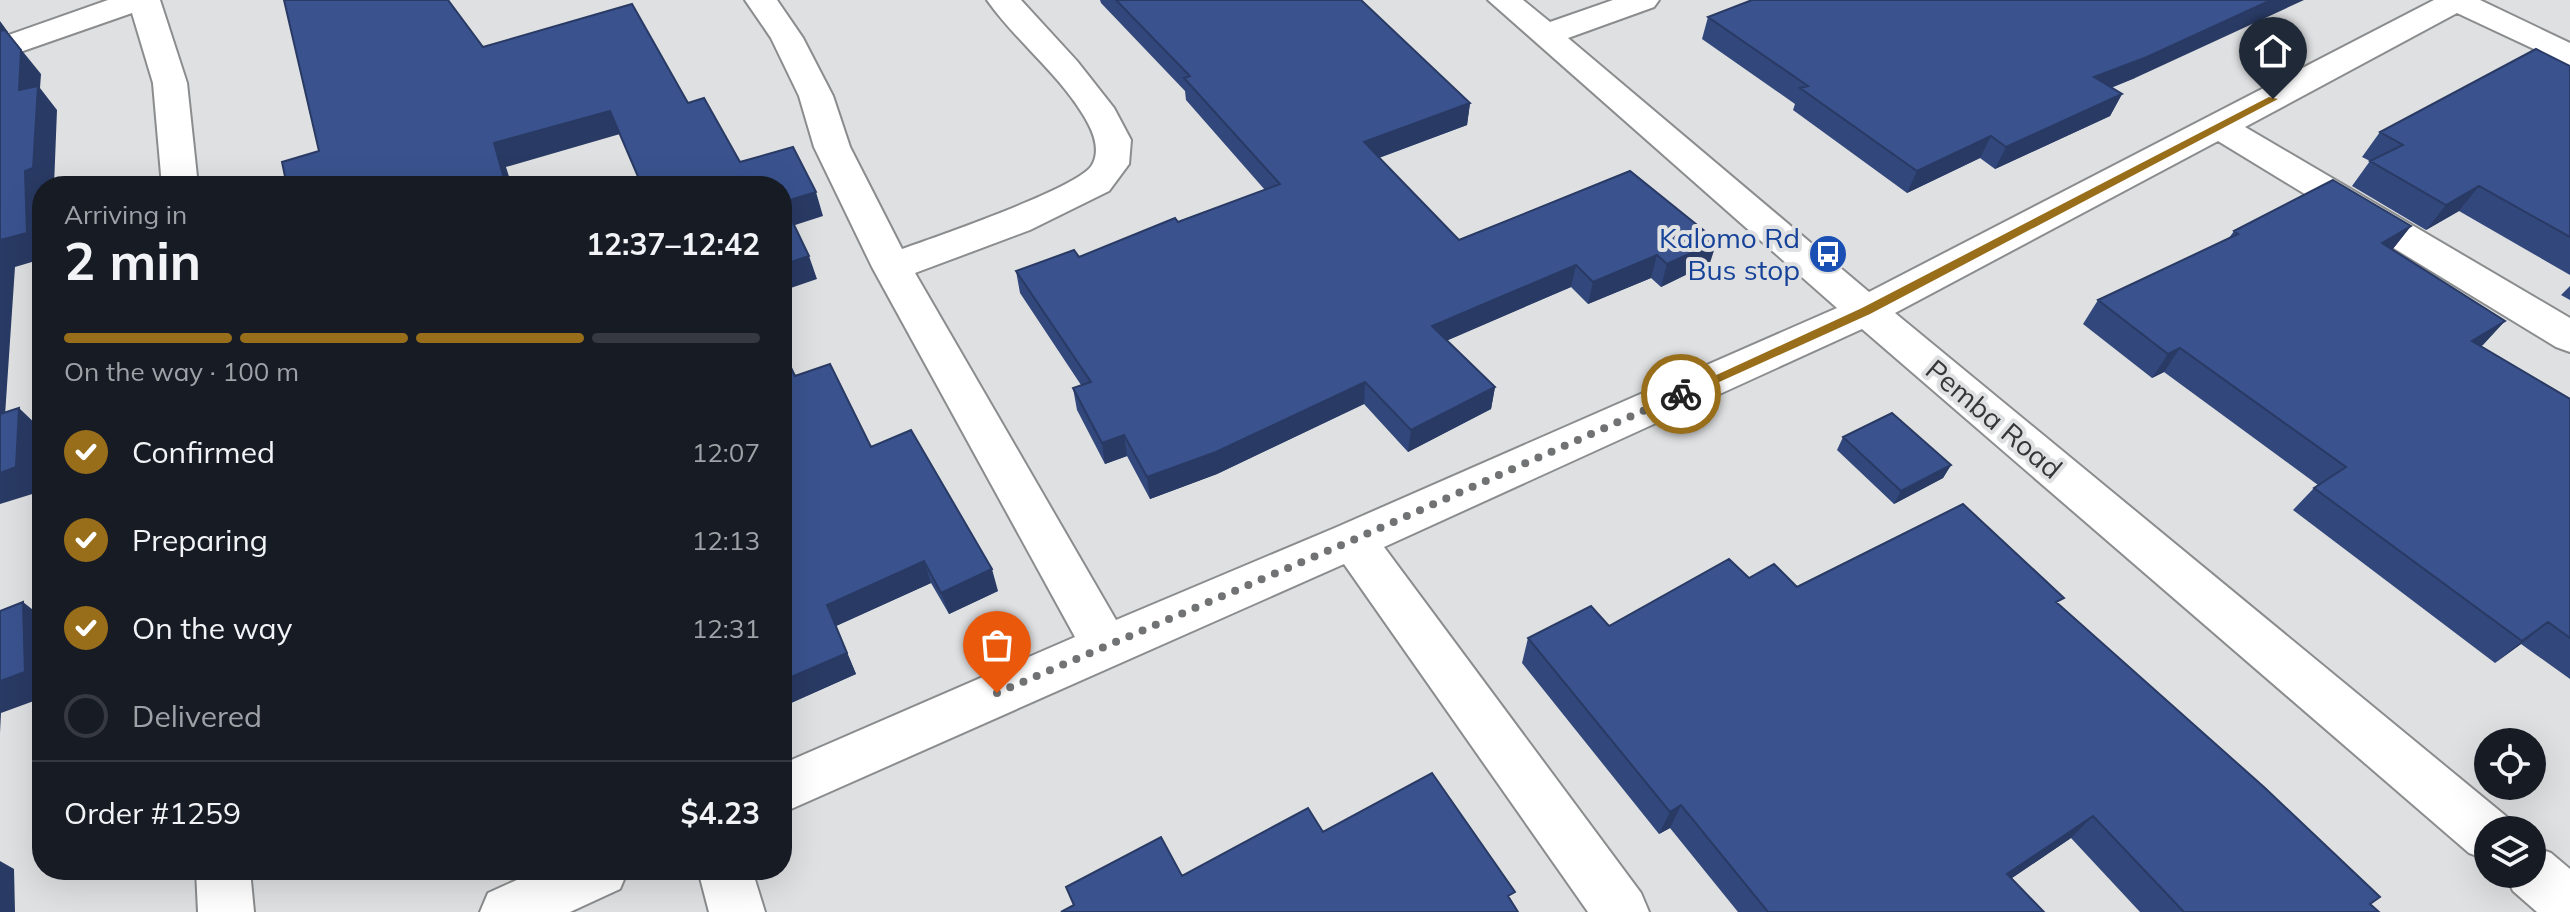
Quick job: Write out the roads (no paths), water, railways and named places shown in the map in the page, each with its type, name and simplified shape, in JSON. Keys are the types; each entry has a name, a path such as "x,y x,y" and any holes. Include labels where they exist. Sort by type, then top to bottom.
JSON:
{"street":[{"path":"0,49 142,0 170,83 179,176"},
{"path":"761,0 787,38 816,96 832,147 892,267 1105,646"},
{"path":"892,267 1017,221 1096,183 1107,173 1113,157 1113,138 1099,109 1003,0"},
{"name":"Pemba Road","path":"1504,0 1866,311 2474,823"},
{"path":"1545,35 1643,0"},
{"path":"792,785 1353,540 1866,311 2457,1 2570,56"},
{"path":"2220,127 2570,337"},
{"path":"1353,540 1621,912"},
{"path":"224,880 226,912"},
{"path":"508,912 579,880"},
{"path":"728,880 737,912"},
{"path":"2546,884 2570,904"}],"place":[{"name":"Kalomo Rd Bus stop","path":"1828,254"}]}
